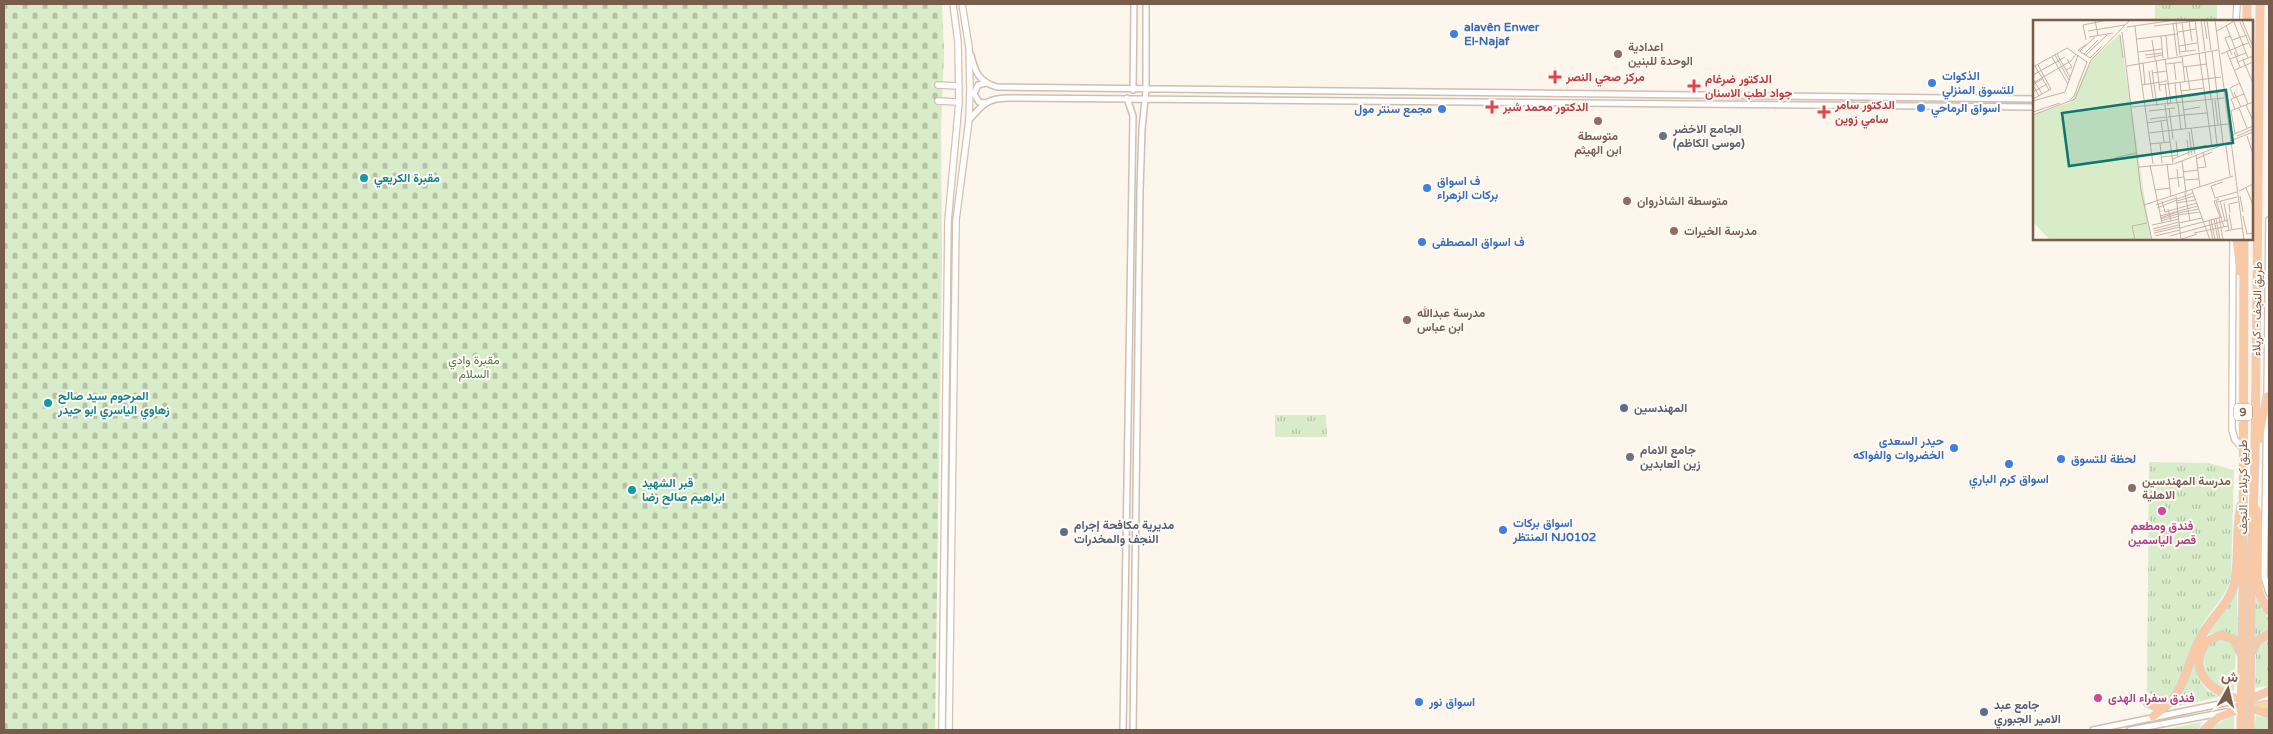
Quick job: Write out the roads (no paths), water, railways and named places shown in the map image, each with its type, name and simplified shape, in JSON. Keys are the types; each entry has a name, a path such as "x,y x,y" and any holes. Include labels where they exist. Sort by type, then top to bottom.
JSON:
{"highway":[{"path":"2246,20 2247,4"},
{"name":"طريق النجف - کربلاء","path":"2250,660 2253,490 2256,457 2260,4"},
{"path":"2235,240 2244,296"},
{"name":"طريق کربلاء - النجف","path":"2242,661 2244,240"},
{"path":"2256,457 2267,396"},
{"path":"2153,717 2171,703 2182,684 2200,638 2233,588 2239,515 2244,488"},
{"path":"2253,490 2258,526 2258,589 2269,612"},
{"path":"2240,700 2224,695 2206,682 2200,668 2201,653 2209,639 2220,635 2231,637 2238,645 2242,661"},
{"path":"2250,660 2255,643 2266,635"},
{"name":"9","path":"2250,660 2250,730"},
{"name":"9","path":"2241,730 2242,661"},
{"path":"2253,698 2269,693"},
{"path":"2147,703 2159,708 2171,703"},
{"path":"2252,708 2269,714"},
{"path":"2204,730 2218,717 2239,709"}],"main road":[{"path":"949,730 955,405 954,322 958,192 969,120 970,82 964,20 958,4"},
{"path":"942,730 946,331 950,189 960,102 956,23 958,4"},
{"path":"2236,4 2236,20"},
{"path":"956,23 958,19 964,20"},
{"path":"938,85 959,86"},
{"path":"938,101 960,102"},
{"path":"952,169 957,174 961,172"},
{"path":"950,189 956,188 958,192"},
{"path":"2269,220 2264,576 2269,593"},
{"path":"2235,240 2232,430 2235,440 2243,448"},
{"path":"2240,700 2253,698"},
{"path":"2239,709 2269,704"}],"street":[{"path":"1134,4 1134,90"},
{"path":"1133,730 1142,129 1146,90 1146,4"},
{"path":"968,47 975,72 986,83 997,87 2033,99"},
{"path":"986,83 978,85 974,94 979,102 986,103"},
{"path":"1221,91 1221,99"},
{"path":"1413,101 1416,97 1414,92"},
{"path":"1435,93 1433,97 1436,101"},
{"path":"1648,104 1651,100 1649,95"},
{"path":"1673,96 1671,100 1673,104"},
{"path":"969,120 986,103 998,98 2033,107"},
{"path":"1123,730 1133,116 1127,98"},
{"path":"1973,99 1975,103 1973,107"},
{"path":"1990,99 1988,103 1990,107"},
{"path":"1128,465 1132,468 1136,466"},
{"path":"1127,493 1132,490 1136,492"},
{"path":"2093,730 2240,700"},
{"path":"2130,730 2239,709"}],"place":[{"name":"alavên Enwer El-Najaf","path":"1454,34"},
{"name":"اعدادية الوحدة للبنين","path":"1618,54"},
{"name":"مركز صحي النصر","path":"1555,77"},
{"name":"الذكوات للتسوق المنزلي","path":"1932,83"},
{"name":"الدكتور ضرغام جواد لطب الاسنان","path":"1694,86"},
{"name":"الدكتور محمد شبر","path":"1492,107"},
{"name":"اسواق الرماحي","path":"1921,108"},
{"name":"مجمع سنتر مول","path":"1442,109"},
{"name":"الدكتور سامر سامي زوين","path":"1824,112"},
{"name":"متوسطة ابن الهيثم","path":"1598,121"},
{"name":"الجامع الاخضر (موسى الكاظم)","path":"1663,136"},
{"name":"مقبرة الكريعي","path":"364,178"},
{"name":"ف اسواق بركات الزهراء","path":"1427,188"},
{"name":"متوسطة الشاذروان","path":"1627,201"},
{"name":"مدرسة الخيرات","path":"1674,231"},
{"name":"ف اسواق المصطفى","path":"1422,242"},
{"name":"مدرسة عبدالله ابن عباس","path":"1407,320"},
{"name":"المرحوم سيد صالح زهاوي الياسري ابو حيدر","path":"48,403"},
{"name":"المهندسين","path":"1624,408"},
{"name":"حيدر السعدي الخضروات والفواكه","path":"1954,448"},
{"name":"جامع الامام زين العابدين","path":"1630,457"},
{"name":"لحظة للتسوق","path":"2061,459"},
{"name":"اسواق كرم الباري","path":"2009,464"},
{"name":"مدرسة المهندسين الاهلية","path":"2132,488"},
{"name":"قبر الشهيد ابراهيم صالح رضا","path":"632,490"},
{"name":"فندق ومطعم قصر الياسمين","path":"2162,511"},
{"name":"اسواق بركات المنتظر NJ0102","path":"1503,530"},
{"name":"مديرية مكافحة إجرام النجف والمخدرات","path":"1064,532"},
{"name":"فندق سفراء الهدى","path":"2098,698"},
{"name":"اسواق نور","path":"1419,702"},
{"name":"جامع عبد الامير الجبوري","path":"1984,712"}],"park label":[{"name":"مقبرة وادي السلام","path":"474,367"}]}
